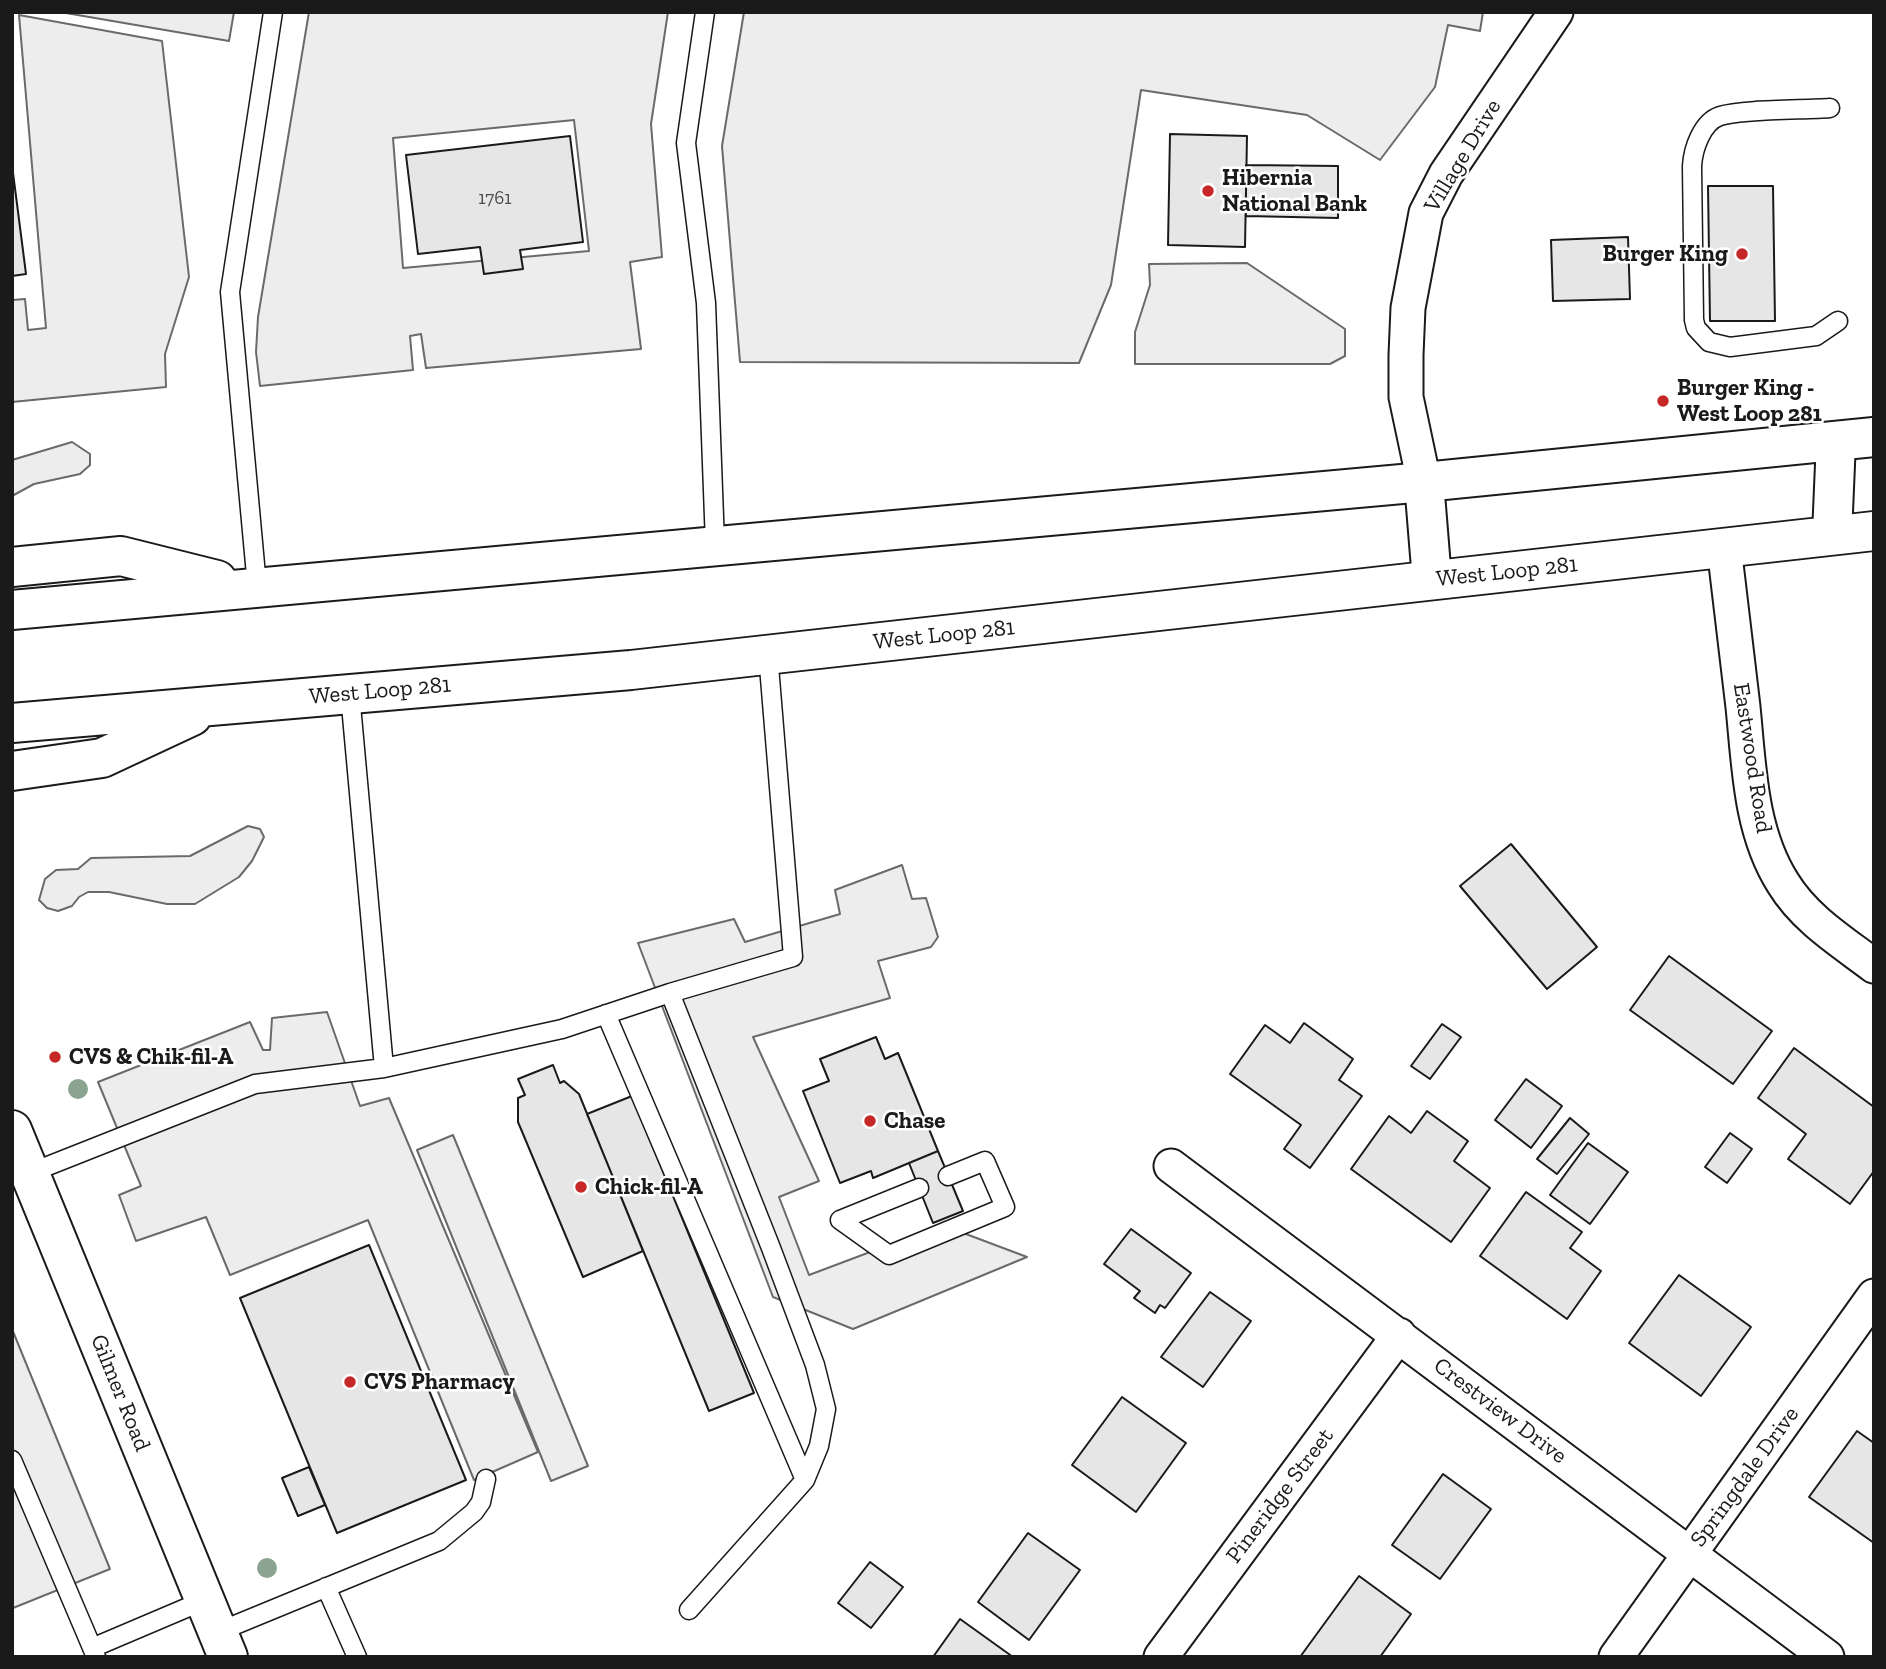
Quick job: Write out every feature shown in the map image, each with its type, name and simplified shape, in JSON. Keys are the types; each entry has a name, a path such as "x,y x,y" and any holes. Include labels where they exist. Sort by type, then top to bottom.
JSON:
{"main road":[{"path":"12,610 250,586 1424,482 1874,437"},
{"path":"1832,535 1836,441"},
{"path":"1424,482 1432,580"},
{"name":"West Loop 281","path":"12,723 631,670 1874,531"},
{"path":"12,567 121,556 250,586"},
{"path":"12,771 102,758 214,705"},
{"name":"Gilmer Road","path":"12,1130 217,1639"}],"street":[{"name":"Village Drive","path":"1424,482 1406,397 1406,355 1408,309 1426,213 1446,174 1556,12"},
{"name":"Eastwood Road","path":"1724,547 1752,788 1761,833 1772,864 1802,908 1815,922 1874,966"},
{"name":"Crestview Drive","path":"1171,1166 1827,1657"},
{"name":"Springdale Drive","path":"1616,1657 1874,1296"},
{"name":"Pineridge Street","path":"1161,1657 1399,1335"}],"lane":[{"path":"250,586 230,292 273,12"},
{"path":"705,12 686,143 706,303 715,544"},
{"path":"1830,108 1721,116 1705,130 1693,153 1692,166 1694,320 1696,328 1709,342 1730,347 1816,336 1838,321"},
{"path":"30,1174 255,1084 384,1068 562,1030 670,993 793,957 768,654"},
{"path":"350,694 384,1068"},
{"path":"670,993 824,1393 826,1409 819,1446 805,1480 689,1610"},
{"path":"606,1014 805,1480"},
{"path":"919,1188 840,1220 889,1255 1005,1207 985,1161 948,1175"},
{"path":"12,1460 94,1652 217,1639 326,1587 439,1541 454,1532 481,1502 486,1479"},
{"path":"326,1587 357,1657"}],"shaded area":[{"path":"60,12 234,12 229,41"},
{"path":"309,12 668,12 651,124 662,257 630,262 641,349 426,368 421,334 410,336 413,370 260,386 256,352 258,317","holes":["574,120 589,251 403,268 393,138"]},
{"path":"744,12 1483,12 1480,31 1448,25 1435,87 1380,160 1307,115 1141,90 1111,285 1079,363 740,362 722,146"},
{"path":"19,15 162,41 189,277 165,354 166,387 12,402 12,300 25,299 28,330 46,328"},
{"path":"1247,263 1345,329 1345,356 1330,364 1135,364 1135,332 1150,285 1149,264"},
{"path":"72,442 90,454 90,465 80,474 34,484 12,496 12,460"},
{"path":"248,826 260,829 264,837 252,861 239,877 195,904 167,904 109,892 88,892 79,897 72,906 58,911 47,908 39,900 45,879 56,870 78,869 91,858 190,856"},
{"path":"902,865 912,899 926,898 938,937 931,947 878,961 890,998 753,1037 819,1181 779,1197 809,1275 942,1225 1027,1257 853,1329 773,1297 638,943 734,919 745,942 840,914 835,890"},
{"path":"327,1012 360,1106 389,1098 538,1452 474,1480 368,1220 230,1275 206,1217 136,1241 119,1195 141,1186 98,1082 250,1022 263,1050 270,1050 272,1018"},
{"path":"453,1135 588,1466 551,1481 417,1150"},
{"path":"12,1329 110,1569 13,1608 12,1605"}],"building":[{"name":"Hibernia National Bank","path":"1170,134 1247,136 1245,247 1168,245"},
{"path":"570,136 583,242 520,250 523,269 484,274 480,247 418,254 406,155"},
{"path":"12,165 26,274 12,276"},
{"path":"1246,165 1338,166 1338,218 1246,216"},
{"name":"Burger King","path":"1708,186 1773,186 1775,321 1710,321"},
{"path":"1628,237 1630,299 1553,301 1551,240"},
{"path":"1511,844 1597,947 1547,989 1460,886"},
{"path":"1669,956 1772,1031 1733,1084 1630,1010"},
{"path":"1304,1023 1353,1059 1339,1080 1362,1096 1310,1168 1284,1149 1301,1125 1230,1074 1265,1025 1290,1043"},
{"path":"1442,1024 1461,1037 1430,1079 1411,1066"},
{"name":"Chase","path":"876,1037 885,1059 898,1053 938,1151 873,1178 871,1171 840,1183 803,1091 829,1081 820,1059"},
{"path":"1794,1048 1874,1107 1874,1171 1850,1204 1788,1159 1806,1134 1758,1098"},
{"name":"Chick-fil-A","path":"553,1065 560,1083 564,1081 579,1094 643,1251 583,1277 518,1122 518,1098 525,1095 518,1079"},
{"path":"1526,1079 1562,1106 1531,1148 1495,1120"},
{"path":"632,1096 754,1393 709,1411 587,1114"},
{"path":"1427,1111 1468,1141 1454,1161 1490,1188 1451,1242 1351,1169 1389,1116 1411,1133"},
{"path":"1570,1118 1589,1134 1557,1174 1537,1159"},
{"path":"1730,1133 1752,1149 1727,1183 1705,1167"},
{"path":"1588,1143 1628,1172 1590,1224 1550,1195"},
{"path":"938,1151 963,1211 933,1223 909,1163"},
{"path":"1526,1192 1582,1232 1570,1248 1601,1271 1567,1319 1480,1256"},
{"path":"1131,1229 1191,1273 1165,1308 1160,1305 1155,1313 1134,1298 1140,1291 1104,1264"},
{"name":"CVS Pharmacy","path":"369,1245 466,1480 337,1533 240,1298"},
{"path":"1679,1275 1751,1327 1701,1396 1629,1343"},
{"path":"1210,1292 1251,1321 1203,1387 1161,1357"},
{"path":"1122,1397 1186,1443 1136,1512 1072,1465"},
{"path":"1857,1431 1874,1443 1874,1543 1809,1497"},
{"path":"309,1467 325,1505 298,1516 282,1478"},
{"path":"1443,1474 1491,1509 1440,1579 1392,1545"},
{"path":"1028,1533 1080,1570 1029,1640 978,1602"},
{"path":"870,1562 903,1587 871,1628 838,1603"},
{"path":"1359,1576 1411,1614 1380,1657 1300,1657"},
{"path":"960,1619 1013,1657 933,1657"}],"place":[{"name":"Hibernia National Bank","path":"1208,191"},
{"name":"Burger King","path":"1742,254"},
{"name":"Burger King - West Loop 281","path":"1663,401"},
{"name":"CVS & Chik-fil-A","path":"55,1057"},
{"name":"Chase","path":"870,1121"},
{"name":"Chick-fil-A","path":"581,1187"},
{"name":"CVS Pharmacy","path":"350,1382"}]}
